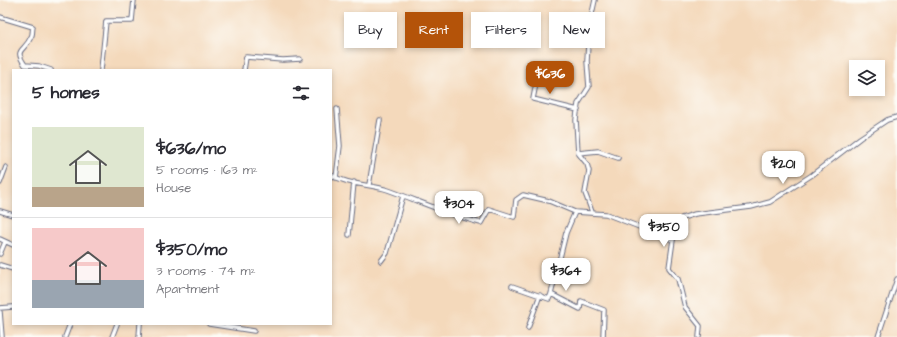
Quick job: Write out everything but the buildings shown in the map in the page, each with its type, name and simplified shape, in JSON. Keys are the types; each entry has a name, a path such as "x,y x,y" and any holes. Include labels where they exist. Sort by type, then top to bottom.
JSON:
{"street":[{"path":"101,69 106,21 132,21 134,0"},
{"path":"592,212 585,193 589,168 578,153 576,120 582,96 589,87 587,61 589,27 595,0"},
{"path":"0,17 33,27 32,37 20,52 19,56 25,66 39,66 48,69"},
{"path":"244,69 246,57 283,60 300,59"},
{"path":"539,68 533,98 578,110"},
{"path":"336,178 340,146 337,109"},
{"path":"699,337 700,326 685,307 678,279 669,268 673,240 682,218 695,214 751,207 770,202 812,175 860,138 887,120 897,118"},
{"path":"368,185 380,120"},
{"path":"578,153 598,151 618,158"},
{"path":"0,183 6,168"},
{"path":"332,176 336,178 368,185 403,196 481,223 489,209 514,217 516,200 523,195 549,201 575,212 606,214 673,240"},
{"path":"349,235 354,182"},
{"path":"381,261 387,253 403,196"},
{"path":"0,211 12,215"},
{"path":"512,286 549,299 566,233 575,212"},
{"path":"0,240 12,245"},
{"path":"0,254 5,242"},
{"path":"0,264 12,269"},
{"path":"878,337 897,279"},
{"path":"551,294 580,309 581,300 604,310 603,337"},
{"path":"528,328 540,295"},
{"path":"0,308 12,307"},
{"path":"0,312 2,337"},
{"path":"65,337 70,325"},
{"path":"112,337 117,325"},
{"path":"139,337 140,325"},
{"path":"215,325 254,331"}]}
